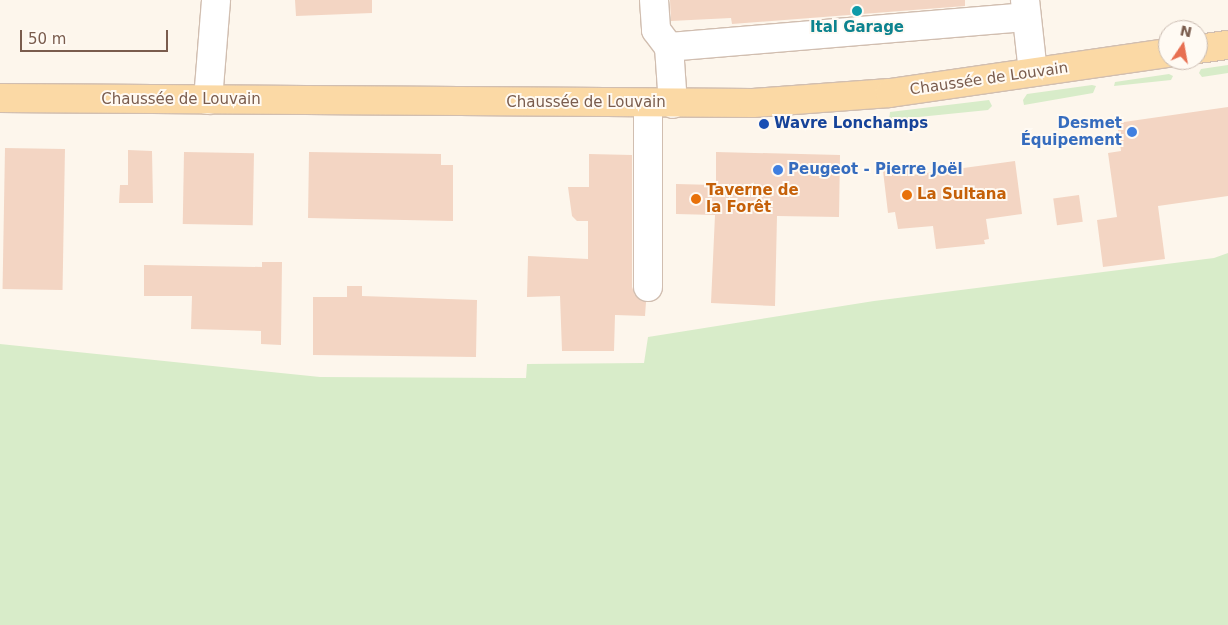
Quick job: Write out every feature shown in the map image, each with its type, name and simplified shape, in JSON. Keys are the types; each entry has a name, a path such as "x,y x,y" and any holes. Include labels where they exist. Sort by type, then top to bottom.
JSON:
{"main road":[{"path":"1208,47 1228,44"},
{"name":"Chaussée de Louvain","path":"0,98 660,104 753,103 890,93 1158,54"}],"lane":[{"path":"208,100 216,0"},
{"path":"648,287 660,104 669,47 656,30 654,0"},
{"path":"669,47 1026,9 1033,72"}],"green space":[{"path":"1228,65 1228,73 1202,77 1199,73 1200,70 1208,70 1208,68"},
{"path":"1169,74 1173,76 1171,80 1114,86 1115,82"},
{"path":"1096,86 1093,93 1024,105 1023,100 1027,94"},
{"path":"989,100 992,106 988,110 889,120 890,112"},
{"path":"1228,253 1228,625 0,625 0,344 320,377 526,378 527,364 644,363 648,337 874,301 1214,258"}],"building":[{"path":"295,0 372,0 372,13 296,16"},
{"name":"Ital Garage","path":"670,0 965,0 965,6 732,24 731,18 671,21"},
{"path":"1228,107 1228,196 1158,206 1165,259 1103,267 1097,220 1117,217 1108,153 1121,151 1117,123"},
{"path":"5,148 65,149 63,290 3,289"},
{"path":"128,150 152,151 153,203 119,203 120,185 128,185"},
{"path":"184,152 254,153 253,225 183,224"},
{"path":"309,152 441,154 441,165 453,165 453,221 308,218"},
{"path":"716,152 840,155 839,217 777,216 775,306 711,303 715,215 676,214 676,184 716,185"},
{"path":"589,154 632,155 632,287 635,295 646,302 645,316 615,315 614,351 562,351 560,296 527,297 528,256 588,259 588,221 577,221 572,216 568,187 589,187"},
{"path":"1015,161 1022,214 986,219 989,239 984,240 985,244 936,249 933,226 898,229 895,212 888,213 883,171 911,168 912,175"},
{"path":"1079,195 1083,222 1057,225 1053,199"},
{"path":"262,262 282,262 281,345 261,344 261,331 191,329 192,296 144,296 144,265 262,267"},
{"path":"347,286 362,286 362,296 477,300 476,357 313,355 313,297 347,297"}],"place":[{"name":"Ital Garage","path":"857,11"},
{"name":"Wavre Lonchamps","path":"764,124"},
{"name":"Desmet Équipement","path":"1132,132"},
{"name":"Peugeot - Pierre Joël","path":"778,170"},
{"name":"La Sultana","path":"907,195"},
{"name":"Taverne de la Forêt","path":"696,199"}]}
